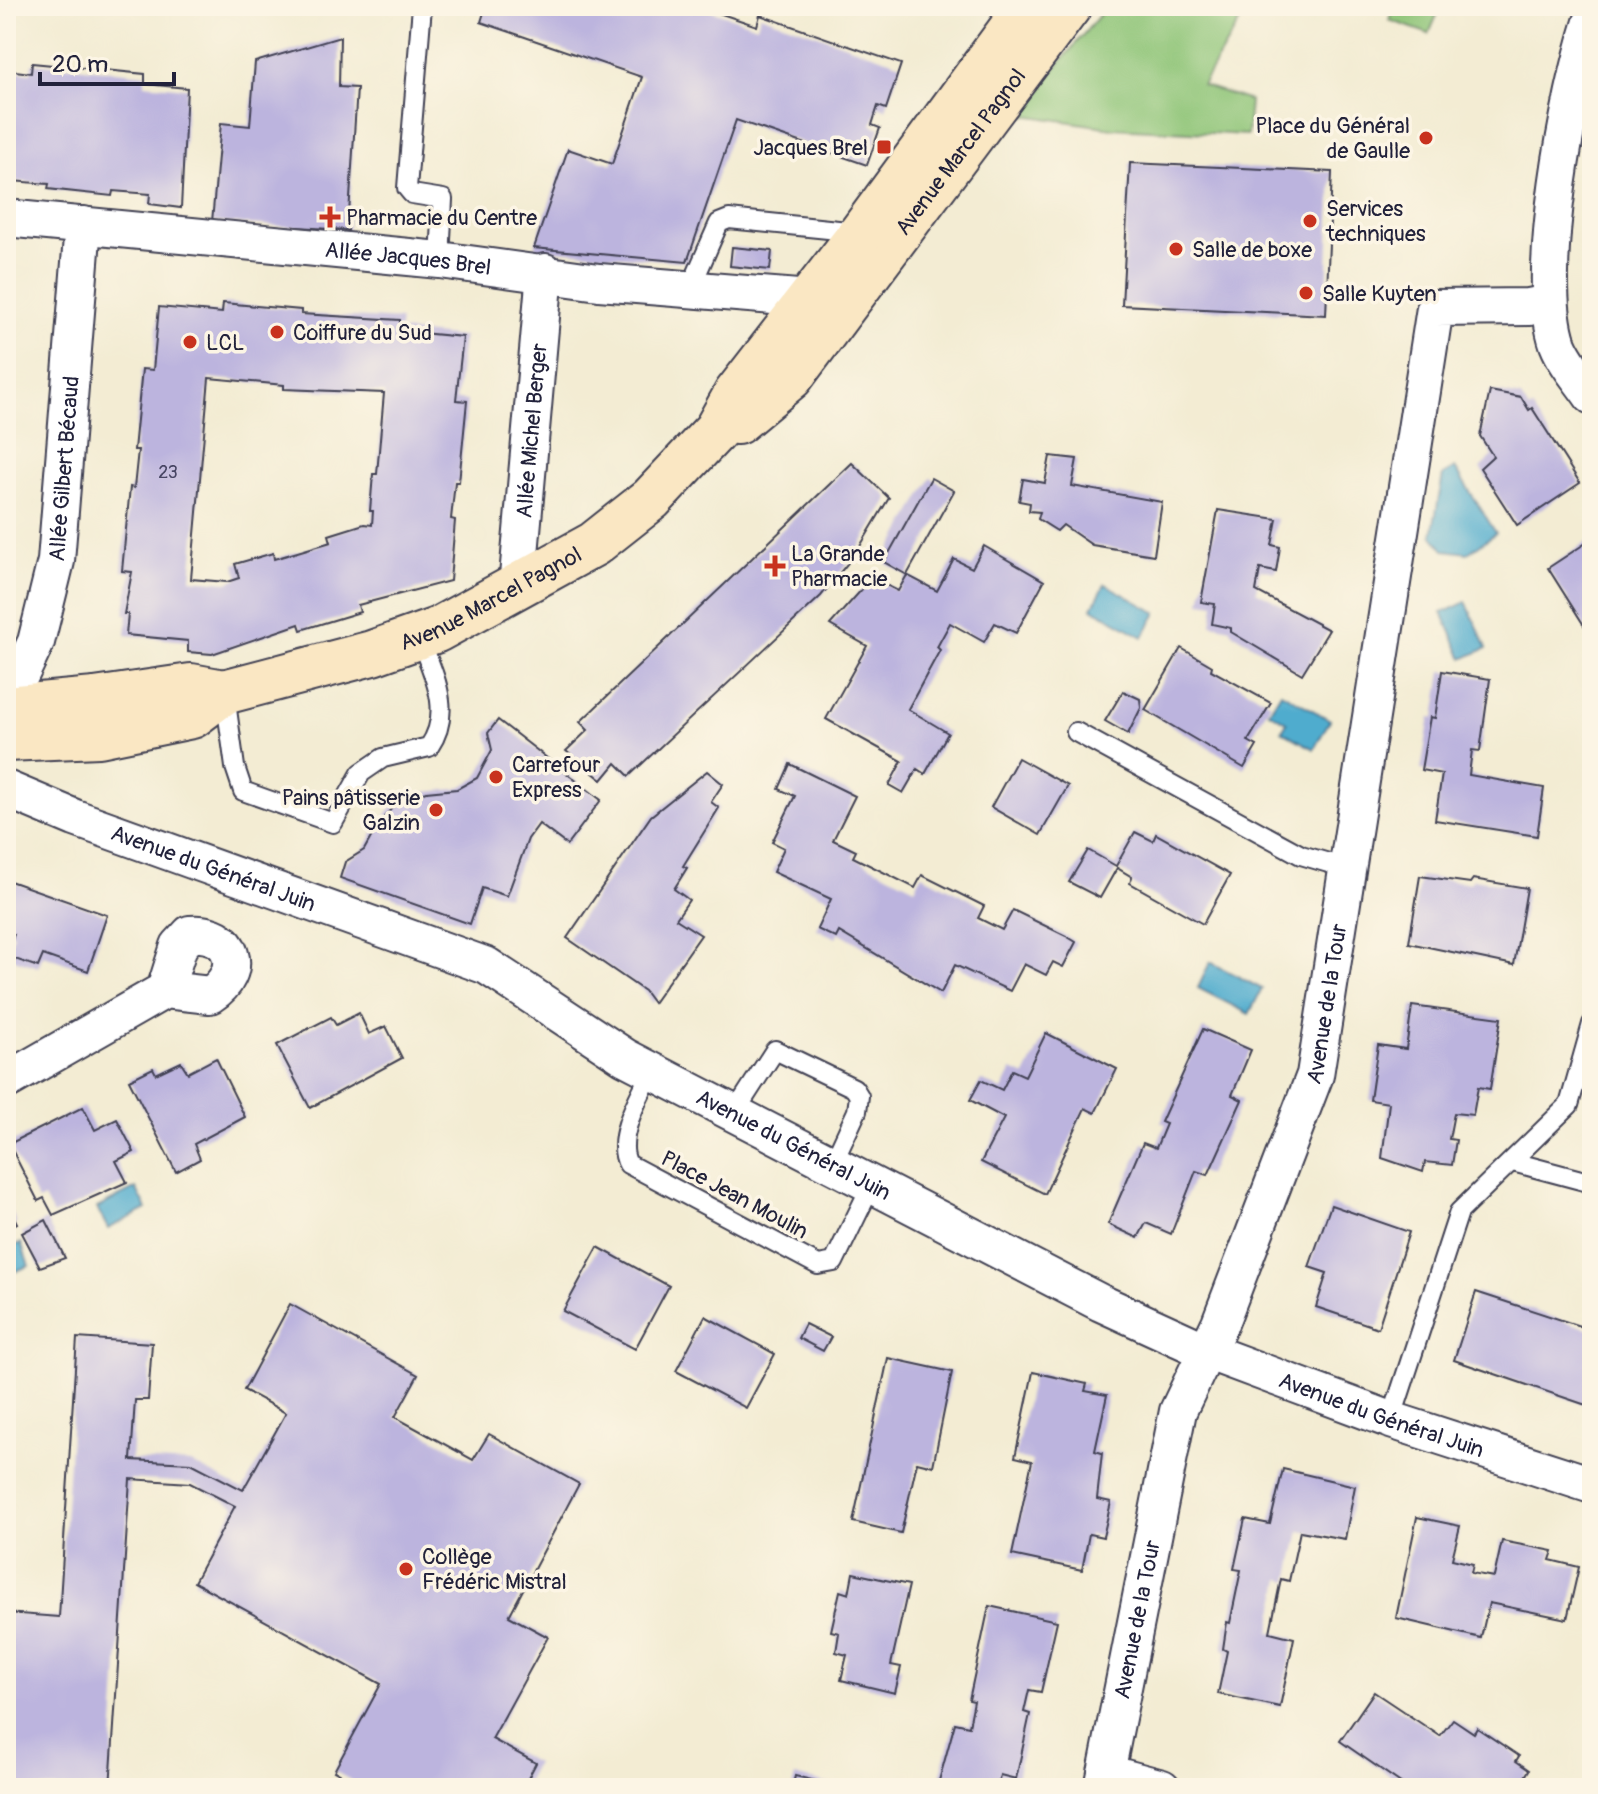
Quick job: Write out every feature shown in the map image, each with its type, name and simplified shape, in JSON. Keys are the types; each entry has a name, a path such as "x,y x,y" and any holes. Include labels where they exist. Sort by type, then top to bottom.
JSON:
{"main road":[{"name":"Avenue Marcel Pagnol","path":"6,739 99,735 192,716 224,692 372,653 419,635 517,588 594,544 639,508 716,430 736,394 861,233 1028,6"},
{"name":"Avenue Marcel Pagnol","path":"716,430 734,424 791,377 1069,6"},
{"name":"Avenue Marcel Pagnol","path":"6,707 95,700 191,686 224,692"}],"street":[{"path":"1592,22 1577,70 1555,215 1550,303 1559,346 1592,396"},
{"name":"Allée Jacques Brel","path":"6,218 440,260 545,272 599,282 811,299"},
{"name":"Allée Gilbert Bécaud","path":"6,707 36,642 56,561 83,225"},
{"name":"Allée Michel Berger","path":"517,588 545,272"},
{"name":"Avenue de la Tour","path":"1104,1781 1178,1411 1220,1323 1315,1075 1435,308 1529,307 1550,303"},
{"name":"Avenue du Général Juin","path":"6,789 75,818 487,966 652,1071 733,1115 1121,1313 1206,1351 1391,1420 1592,1485"},
{"path":"6,1081 165,990"},
{"path":"1104,1781 1162,1788"}],"lane":[{"path":"422,6 407,188 412,194 443,199 440,260"},
{"path":"690,289 719,223 729,219 861,233"},
{"path":"224,692 235,767 243,791 333,823 361,773 383,758 429,747 440,730 443,714 419,635"},
{"path":"1076,732 1301,855 1346,868"},
{"path":"1391,1420 1459,1212 1569,1105 1592,1024"},
{"path":"733,1115 775,1050 854,1088 859,1096 857,1111 832,1165"},
{"name":"Place Jean Moulin","path":"652,1071 637,1101 623,1147 628,1164 818,1265 834,1262 871,1186"},
{"path":"1513,1162 1592,1183"}],"green space":[{"path":"1107,6 1224,6 1242,18 1202,85 1250,101 1247,135 1112,128 1017,114"},
{"path":"1396,6 1441,6 1429,34 1389,20"}],"water":[{"path":"1455,468 1496,533 1468,553 1444,550 1432,535 1443,475"},
{"path":"1105,584 1157,613 1143,637 1092,608"},
{"path":"1466,602 1487,648 1463,659 1442,613"},
{"path":"1281,692 1330,720 1314,749 1282,731 1287,722 1269,712"},
{"path":"1210,962 1262,989 1249,1014 1198,988"},
{"path":"136,1188 147,1209 108,1229 97,1208"},
{"path":"21,1243 29,1266 6,1275 6,1248"}],"building":[{"path":"486,6 698,6 757,26 760,15 901,64 886,109 878,106 872,125 880,128 867,165 736,120 687,262 534,248 568,149 612,164 642,77 481,22"},
{"path":"340,37 339,87 357,88 348,230 212,222 221,123 250,126 255,62"},
{"path":"32,63 145,74 145,84 187,88 181,208 149,204 150,194 113,191 112,196 48,189 49,184 12,181 11,191 6,190 6,70 31,73"},
{"path":"1130,163 1332,172 1326,315 1122,305"},
{"path":"732,247 772,251 770,270 730,266"},
{"path":"223,303 301,310 301,314 400,320 400,331 463,337 456,400 467,401 459,482 455,482 451,519 455,520 450,581 358,605 360,612 301,630 299,624 212,654 188,652 188,641 126,635 128,614 124,614 132,572 122,571 130,487 134,488 138,450 134,450 142,369 153,370 159,307 222,313","holes":["209,378 284,385 284,389 384,393 377,474 373,474 372,525 364,524 329,535 331,542 274,559 273,553 235,564 239,578 227,582 191,579"]},
{"path":"1490,391 1521,397 1529,410 1532,408 1580,483 1517,525 1480,468 1493,456 1480,436"},
{"path":"1050,456 1077,459 1072,486 1162,502 1154,555 1092,545 1063,525 1057,531 1038,519 1040,512 1029,511 1030,503 1019,501 1023,479 1045,483"},
{"path":"852,463 889,498 856,553 821,596 629,776 616,763 602,780 566,751 588,730 580,722"},
{"path":"931,478 954,491 907,575 884,562"},
{"path":"1218,510 1277,519 1272,545 1280,547 1276,572 1260,569 1256,591 1329,630 1302,674 1231,632 1231,628 1212,624 1215,604 1201,602"},
{"path":"1592,539 1592,638 1548,568"},
{"path":"984,546 1044,581 1016,633 995,623 984,642 950,623 937,647 940,650 908,709 948,733 925,774 917,769 903,793 889,785 902,761 826,719 867,646 830,625 872,578 898,591 907,575 937,591 954,559 972,568"},
{"path":"1181,648 1212,666 1211,670 1271,703 1248,741 1257,746 1244,768 1145,710"},
{"path":"1442,671 1490,679 1480,751 1472,750 1469,775 1544,788 1537,836 1435,820 1442,774 1421,770 1430,717 1435,718"},
{"path":"1123,691 1140,699 1141,708 1128,734 1105,721"},
{"path":"498,720 601,800 567,845 539,824 528,839 507,896 482,888 470,924 340,878 345,862 364,850 379,823 398,801 426,792 457,789 477,778 492,750 488,733"},
{"path":"1018,758 1068,786 1040,835 991,807"},
{"path":"790,764 855,796 833,840 856,851 853,857 915,888 922,875 984,906 978,918 1002,930 1013,910 1066,936 1076,942 1063,967 1053,962 1046,975 1024,964 1010,991 955,965 941,993 839,932 836,938 817,929 831,899 773,872 784,848 772,842 795,796 779,789"},
{"path":"707,771 723,784 711,802 719,808 683,866 687,868 674,889 689,900 676,919 701,935 653,1003 644,991 567,938 651,816"},
{"path":"1135,832 1153,841 1156,834 1230,875 1203,924 1130,883 1132,877 1117,868 1100,898 1069,882 1088,850 1116,866"},
{"path":"1420,876 1470,883 1473,879 1527,888 1514,965 1409,943"},
{"path":"7,880 107,915 88,971 43,955 38,967 6,956 14,934 6,931"},
{"path":"1412,1006 1501,1018 1490,1089 1478,1087 1473,1115 1454,1113 1449,1139 1456,1140 1452,1165 1425,1162 1423,1172 1382,1158 1389,1103 1370,1100 1378,1045 1406,1049"},
{"path":"359,1013 369,1034 386,1026 402,1058 310,1108 277,1045 331,1017 336,1025"},
{"path":"1203,1029 1251,1050 1232,1095 1242,1100 1208,1175 1196,1171 1171,1234 1146,1223 1138,1238 1108,1224 1143,1143 1156,1148 1166,1124 1161,1122"},
{"path":"1046,1033 1117,1069 1095,1113 1085,1108 1045,1194 981,1162 1004,1118 970,1100 981,1080 1002,1090 1012,1070 1025,1076"},
{"path":"216,1058 245,1117 194,1144 200,1159 176,1172 129,1080 153,1068 156,1074 181,1062 188,1073"},
{"path":"83,1107 95,1130 117,1119 134,1152 116,1161 127,1182 53,1215 44,1198 38,1201 9,1144"},
{"path":"6,1201 17,1223 6,1229"},
{"path":"1331,1205 1409,1232 1378,1328 1316,1307 1327,1273 1309,1267"},
{"path":"46,1220 65,1258 40,1267 22,1233"},
{"path":"598,1247 669,1286 635,1349 563,1311"},
{"path":"1476,1292 1592,1330 1592,1407 1454,1360"},
{"path":"290,1304 418,1375 395,1417 473,1460 489,1434 579,1484 509,1616 548,1637 492,1739 536,1763 523,1788 365,1788 334,1771 381,1684 194,1582 235,1506 190,1483 130,1479 110,1788 6,1788 6,1613 59,1617 77,1338 152,1343 148,1400 135,1400 131,1460 191,1463 243,1490 286,1413 244,1390"},
{"path":"705,1316 775,1354 746,1408 676,1371"},
{"path":"805,1324 831,1337 823,1351 798,1338"},
{"path":"888,1358 952,1372 933,1466 917,1462 901,1533 853,1522"},
{"path":"1033,1372 1087,1384 1085,1391 1107,1395 1095,1451 1102,1453 1097,1499 1111,1502 1103,1537 1089,1534 1082,1570 1012,1555 1032,1461 1015,1457"},
{"path":"1283,1469 1355,1486 1345,1539 1300,1531 1289,1581 1281,1579 1270,1632 1294,1638 1280,1707 1218,1694 1227,1651 1223,1649 1227,1622 1230,1623 1241,1570 1234,1569 1245,1519 1270,1524"},
{"path":"1417,1517 1460,1526 1452,1559 1473,1564 1471,1573 1494,1577 1502,1541 1553,1551 1550,1560 1579,1567 1567,1619 1489,1603 1481,1638 1396,1618"},
{"path":"853,1573 909,1585 891,1665 901,1667 895,1693 841,1680 847,1655 836,1652 839,1633 831,1631 840,1591 849,1594"},
{"path":"989,1606 1057,1621 1041,1692 1029,1690 1024,1712 1030,1714 1016,1779 1000,1775 997,1788 937,1788 955,1723 969,1726 974,1701 969,1700"},
{"path":"1374,1692 1440,1736 1453,1719 1474,1733 1477,1728 1519,1756 1516,1761 1529,1770 1518,1788 1408,1788 1340,1741"},
{"path":"795,1776 841,1787 841,1788 792,1788"}],"place":[{"name":"Place du Général de Gaulle","path":"1426,138"},
{"name":"Jacques Brel","path":"884,147"},
{"name":"Pharmacie du Centre","path":"330,217"},
{"name":"Services techniques","path":"1310,221"},
{"name":"Salle de boxe","path":"1176,249"},
{"name":"Salle Kuyten","path":"1306,293"},
{"name":"Coiffure du Sud","path":"277,332"},
{"name":"LCL","path":"190,342"},
{"name":"La Grande Pharmacie","path":"775,566"},
{"name":"Carrefour Express","path":"496,777"},
{"name":"Pains pâtisserie Galzin","path":"436,810"},
{"name":"Collège Frédéric Mistral","path":"406,1569"}]}
